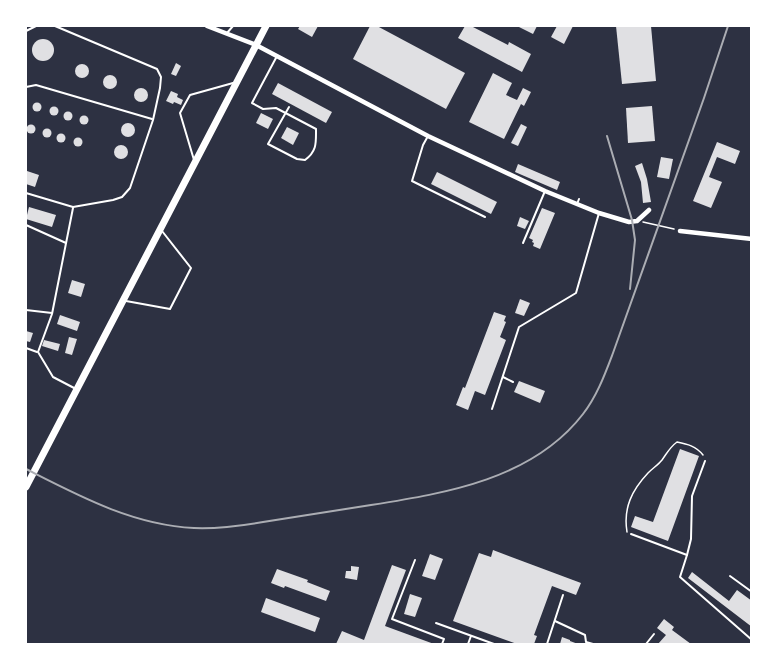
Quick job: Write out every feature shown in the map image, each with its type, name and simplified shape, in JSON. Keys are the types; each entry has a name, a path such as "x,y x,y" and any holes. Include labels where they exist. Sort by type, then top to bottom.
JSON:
{"main road":[{"path":"26,487 266,26"}],"street":[{"path":"207,26 256,45 428,136 545,191 578,201 599,213 629,222 637,221 649,210"},
{"path":"680,231 752,239"}],"lane":[{"path":"26,31 42,26"},
{"path":"26,194 73,207 122,197 130,189 153,120 160,88 161,77 157,69 55,26"},
{"path":"228,33 233,26"},
{"path":"277,56 252,103 263,109 276,108 285,113 316,129 313,154 305,160 297,159 268,144 285,113 288,107"},
{"path":"194,162 180,113 190,95 236,82"},
{"path":"26,87 36,85 153,120"},
{"path":"428,136 412,181 485,217"},
{"path":"523,243 545,191"},
{"path":"38,352 52,313 73,207"},
{"path":"492,409 519,327 576,293 599,213"},
{"path":"26,225 66,243"},
{"path":"122,301 170,309 191,268 160,229"},
{"path":"26,310 52,313"},
{"path":"26,348 38,352 53,377 76,389"},
{"path":"503,377 513,382"},
{"path":"705,461 692,496 691,538 680,577 752,640"},
{"path":"631,534 687,555"},
{"path":"415,560 392,619 444,639 442,645"},
{"path":"730,576 752,592"},
{"path":"547,645 563,596"},
{"path":"555,621 585,635 586,642 593,645"},
{"path":"436,623 494,645"},
{"path":"646,645 654,634"},
{"path":"468,645 471,636"}],"path":[{"path":"637,221 680,231"},
{"path":"631,534 627,532 625,519 628,504 636,488 662,461 670,447 677,442 688,444 699,450 705,461"}],"building":[{"path":"300,26 318,26 312,37 298,29"},
{"path":"370,26 377,26 465,73 446,109 353,59"},
{"path":"465,26 471,26 508,45 509,42 531,54 522,72 458,38"},
{"path":"517,26 537,26 533,34"},
{"path":"557,26 573,26 564,44 551,37"},
{"path":"616,26 651,26 656,81 622,84"},
{"path":"43,39 51,42 54,50 51,58 43,61 35,58 32,50 35,42"},
{"path":"176,63 181,66 176,76 171,74"},
{"path":"79,64 85,64 89,71 85,78 79,78 75,74 75,68"},
{"path":"493,73 512,83 506,95 517,100 523,88 531,92 524,106 521,104 504,139 469,122"},
{"path":"107,75 113,75 117,82 113,89 107,89 103,85 103,79"},
{"path":"278,83 332,112 326,123 272,94"},
{"path":"138,88 144,88 148,95 144,102 138,102 134,98 134,92"},
{"path":"171,91 183,100 181,105 166,101"},
{"path":"37,102 42,107 37,112 32,107"},
{"path":"54,106 59,111 54,116 49,111"},
{"path":"652,106 655,141 628,143 626,108"},
{"path":"68,111 73,116 68,121 63,116"},
{"path":"261,113 273,119 268,129 256,123"},
{"path":"84,115 89,120 84,125 79,120"},
{"path":"125,123 131,123 135,130 131,137 125,137 121,133 121,127"},
{"path":"31,124 36,129 31,134 26,129"},
{"path":"521,124 527,127 518,146 511,143"},
{"path":"287,127 299,133 293,145 281,138"},
{"path":"47,128 52,133 47,138 42,133"},
{"path":"61,133 66,138 61,143 56,138"},
{"path":"78,137 83,142 78,147 73,142"},
{"path":"717,142 740,151 735,164 717,157 709,177 722,182 711,208 693,201"},
{"path":"118,145 124,145 128,152 124,159 118,159 114,155 114,149"},
{"path":"661,157 673,159 669,179 657,177"},
{"path":"642,163 651,202 643,203 641,182 635,166"},
{"path":"518,164 560,182 557,190 515,172"},
{"path":"27,171 39,175 35,187 26,184"},
{"path":"437,172 497,202 491,214 431,184"},
{"path":"29,207 56,215 52,227 26,219"},
{"path":"542,208 555,213 540,249 533,246 533,240 529,238"},
{"path":"520,217 529,221 525,229 517,226"},
{"path":"72,280 85,284 81,297 68,293"},
{"path":"520,299 530,303 524,316 515,313"},
{"path":"494,312 506,316 500,337 506,340 485,395 475,391 468,410 456,405 463,387 465,388"},
{"path":"60,315 80,322 77,331 57,324"},
{"path":"26,331 33,333 30,342 26,341"},
{"path":"69,337 77,339 72,355 65,353"},
{"path":"44,340 60,344 58,351 42,346"},
{"path":"519,381 545,391 540,403 514,392"},
{"path":"680,449 699,456 668,541 631,527 635,516 653,522"},
{"path":"493,550 581,583 576,595 552,586 534,635 537,636 534,644 517,644 453,621 479,553 491,557"},
{"path":"430,554 443,559 435,580 422,576"},
{"path":"392,565 406,570 385,626 434,644 336,644 342,631 364,640"},
{"path":"351,566 359,567 357,580 345,578 346,571 351,571"},
{"path":"277,569 330,591 326,601 271,583"},
{"path":"692,572 729,601 737,590 752,601 752,627 688,578"},
{"path":"410,594 422,598 415,617 404,614"},
{"path":"266,598 320,618 315,632 261,612"},
{"path":"664,619 674,627 672,630 691,644 658,644 666,635 657,628"},
{"path":"562,637 570,641 578,644 560,644"}],"railway":[{"path":"26,469 86,499 128,515 171,526 212,528 246,525 429,495 487,479 539,454 563,436 583,414 600,385 728,26"},
{"path":"607,136 632,220 635,240 630,289"}]}
